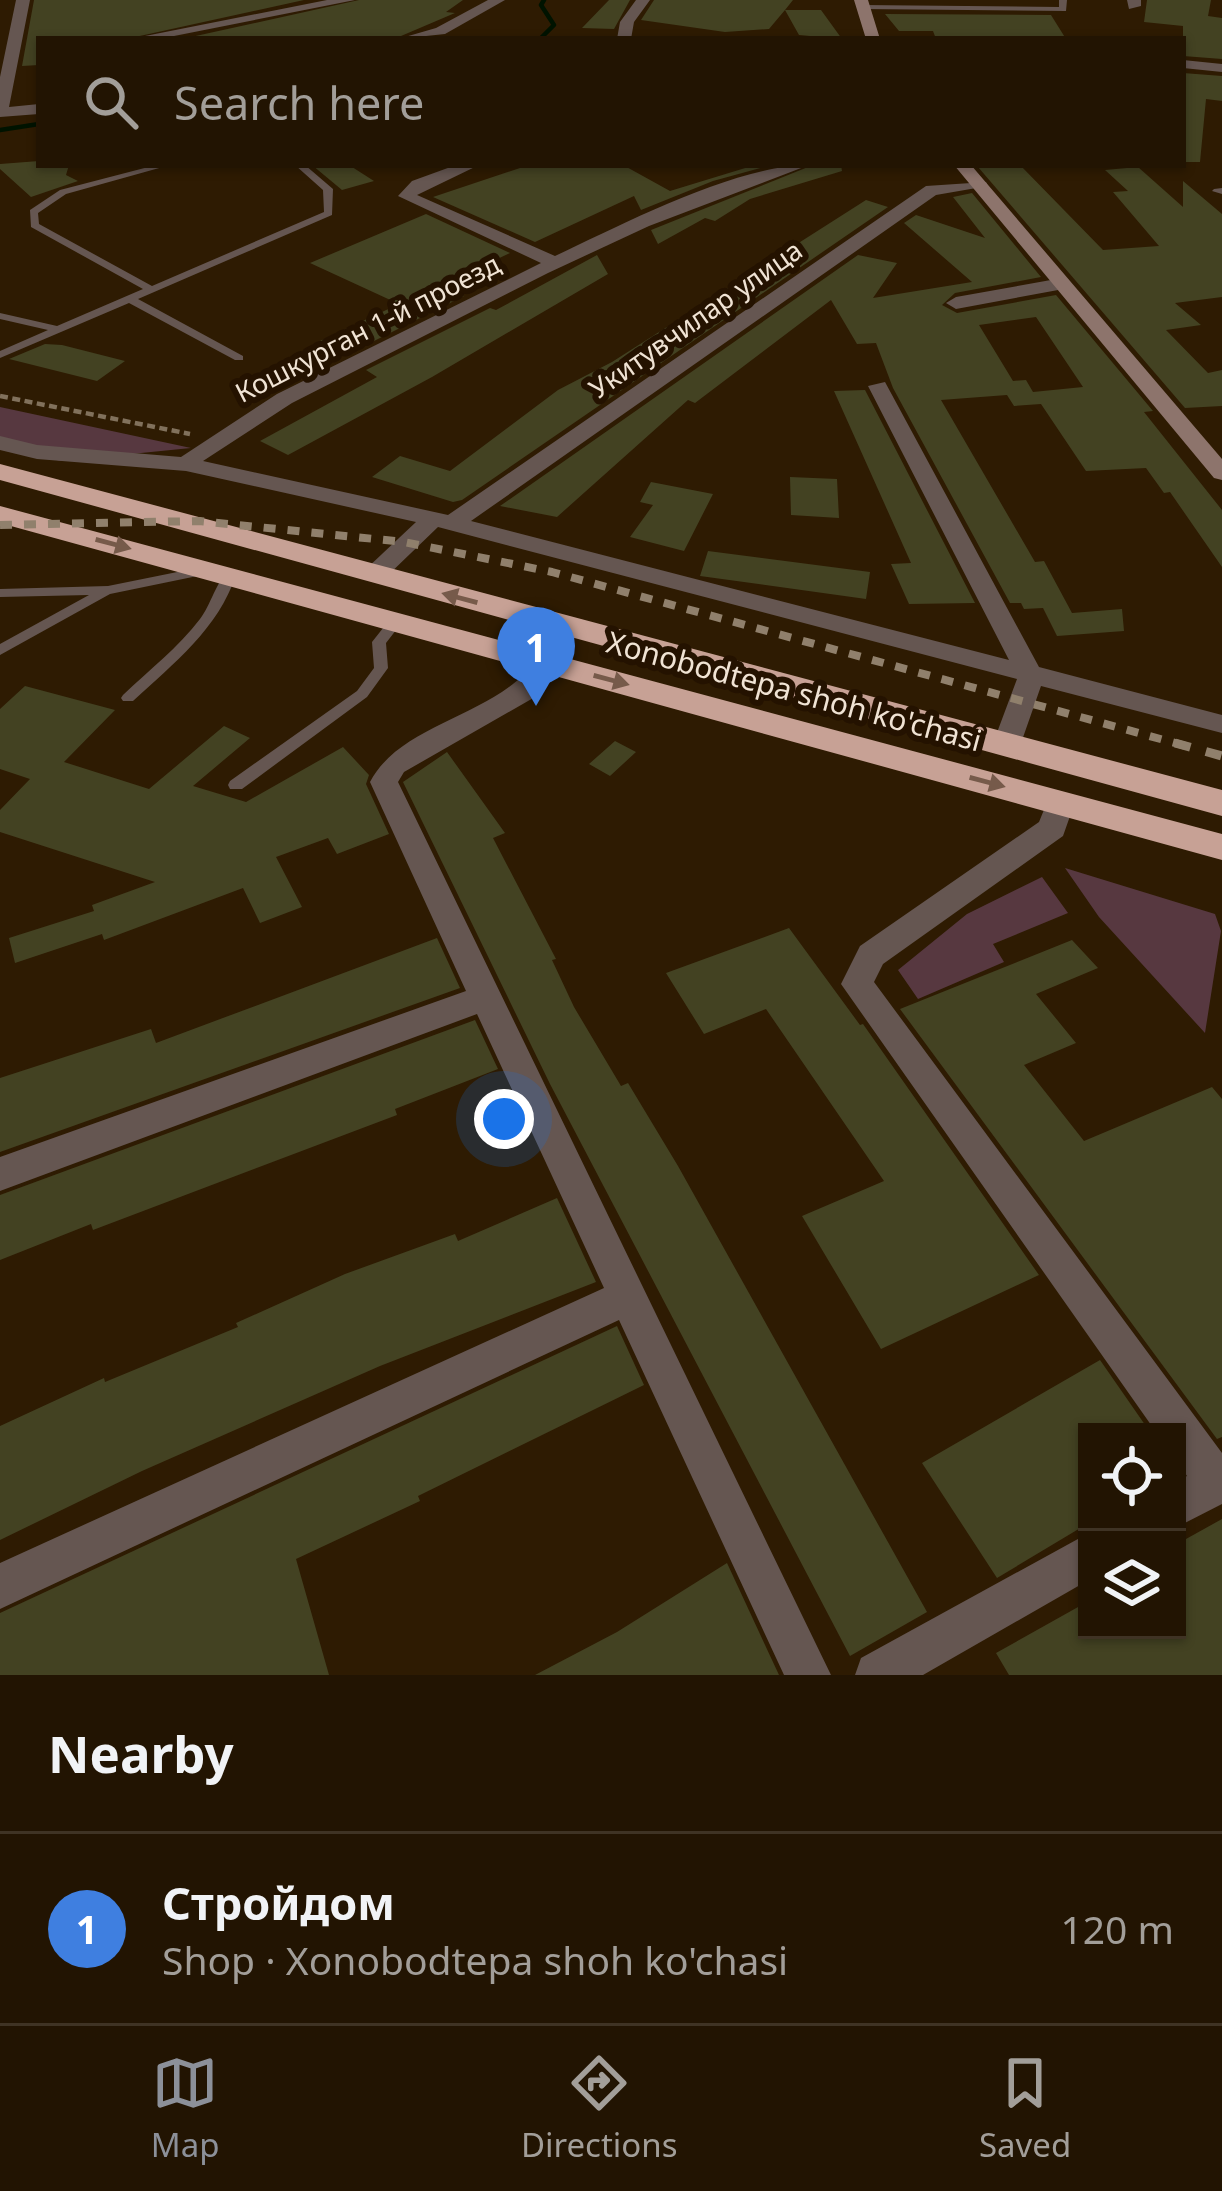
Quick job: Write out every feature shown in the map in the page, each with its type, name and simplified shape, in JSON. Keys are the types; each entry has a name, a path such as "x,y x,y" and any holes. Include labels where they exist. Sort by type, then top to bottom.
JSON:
{"highway":[{"name":"Xonobodtepa shoh ko'chasi","path":"0,472 1222,803"},
{"name":"Xonobodtepa shoh ko'chasi","path":"0,514 1222,847"}],"street":[{"path":"153,36 349,0"},
{"path":"420,36 440,32 498,0"},
{"path":"625,36 627,22 643,0"},
{"path":"862,3 872,36"},
{"path":"0,10 22,4 0,112 36,109"},
{"path":"1186,64 1222,68"},
{"name":"Кошкурган 1-й проезд","path":"463,168 418,185 406,196 556,263"},
{"name":"Кошкурган 1-й проезд","path":"202,451 326,378 556,263 680,207 792,168"},
{"path":"966,168 1222,473"},
{"name":"Укитувчилар улица","path":"374,575 443,521 932,190 980,186"},
{"path":"956,303 1061,284"},
{"path":"878,386 1031,677 1006,746"},
{"path":"0,443 37,452 202,451 443,521 1222,724"},
{"path":"548,663 532,687 394,765 384,782 808,1675"},
{"path":"1060,802 1052,828 872,955 857,984 1175,1423"},
{"path":"0,1174 487,997"},
{"path":"0,1586 629,1296"},
{"path":"1186,1439 1218,1483 1186,1500"},
{"path":"878,1675 1078,1561"}],"lane":[{"path":"862,3 1063,9 1063,0"},
{"path":"152,290 34,225 33,212 63,192 155,168"},
{"path":"0,355 329,213 328,189 303,168"},
{"path":"129,299 239,358"},
{"path":"0,316 56,329"},
{"path":"0,593 108,590 219,573 223,598 207,621 128,698"},
{"path":"0,650 108,590"},
{"path":"236,785 362,694 381,668 379,643 396,621"}],"path":[{"path":"0,396 202,451"}],"shaded area":[{"path":"0,407 191,448 61,461 0,448"},
{"path":"1065,868 1215,914 1221,931 1205,1033 1099,917"},
{"path":"1042,877 1068,913 993,944 1004,962 918,999 898,970 967,914"}],"building":[{"path":"34,0 304,0 140,36 36,36 36,65 22,66"},
{"path":"359,0 463,0 446,12 455,13 401,36 196,36"},
{"path":"609,0 630,0 614,29 582,28"},
{"path":"654,0 793,0 769,29 725,32 641,20"},
{"path":"1147,0 1211,0 1208,16 1222,18 1222,59 1186,56 1183,26 1144,22"},
{"path":"785,10 821,10 840,36 810,36 799,35"},
{"path":"885,14 1051,15 1064,36 935,36 933,31 899,31"},
{"path":"1186,73 1222,76 1222,101 1206,99 1200,162 1186,162"},
{"path":"36,161 36,168 68,168 66,175 78,181 31,197 0,164"},
{"path":"316,168 354,168 374,181 342,190"},
{"path":"520,168 628,168 670,191 745,168 760,168 641,210 634,196 535,242 433,197"},
{"path":"806,168 842,168 750,199 715,221 705,218 658,244 651,230"},
{"path":"979,168 1023,168 1103,250 1159,246 1113,192 1128,191 1105,170 1139,168 1183,207 1183,181 1222,214 1222,297 1175,303 1201,325 1166,330 1208,373 1222,370 1222,406 1185,408"},
{"path":"972,193 1041,277 955,293 942,305 957,313 1056,295 1153,411 1144,412 1222,510 1222,567 1170,492 1164,493 1146,468 1086,471 1041,404 1014,406 1007,395 941,400 1035,562 1044,561 1072,613 1122,609 1124,631 1057,636 1043,608 1024,609 1021,603 1010,603 893,388 876,343 857,344 831,300 695,403 688,400 557,517 500,506 858,255 897,263 873,298 972,282 904,223 916,215 985,238 953,197","holes":["1036,317 1083,387 1033,392 1026,380 1013,381 979,325"]},
{"path":"866,200 888,207 462,500 453,502 372,477 400,456 450,471 558,390 612,362"},
{"path":"426,214 510,253 440,286 464,296 344,356 320,341 399,304 310,263"},
{"path":"597,255 608,274 432,377 288,455 260,441 377,377 366,370 490,308 496,310"},
{"path":"45,344 125,361 97,381 9,359"},
{"path":"865,390 975,603 909,604 891,564 911,563 834,391"},
{"path":"790,477 837,479 839,518 791,515"},
{"path":"651,482 713,494 684,551 630,537 653,505 640,502"},
{"path":"708,551 870,572 866,599 700,576"},
{"path":"25,686 115,710 64,762 149,789 224,726 250,738 193,786 246,802 343,747 369,775 366,784 389,834 337,854 328,838 276,857 302,907 260,923 243,888 104,940 102,934 15,963 9,938 94,911 92,905 155,882 0,832 0,810 30,779 0,769 0,709"},
{"path":"615,741 636,752 610,776 589,764"},
{"path":"447,752 505,833 493,838 556,959 552,960 574,1007 621,1086 628,1083 678,1166 927,1612 850,1656 550,1084 403,782"},
{"path":"789,928 863,1024 1039,1275 881,1349 802,1216 884,1181 766,1009 704,1034 666,973"},
{"path":"437,938 460,988 0,1152 0,1078 151,1029 156,1043"},
{"path":"1072,940 1098,968 1036,994 1076,1043 1024,1065 1084,1141 1212,1087 1222,1099 1222,1437 1217,1439 900,1009"},
{"path":"475,1020 498,1069 395,1109 397,1115 93,1230 91,1224 0,1260 0,1195"},
{"path":"557,1198 596,1282 380,1366 142,1471 0,1540 0,1426 104,1378 105,1382 238,1327 236,1323 345,1274 455,1234 458,1241"},
{"path":"617,1326 644,1385 296,1559 329,1675 0,1675 0,1613"},
{"path":"1100,1360 1144,1423 1078,1423 1078,1529 997,1578 922,1463"},
{"path":"1222,1519 1222,1675 1009,1675 996,1653 1078,1607 1078,1639 1186,1639 1186,1539"},
{"path":"727,1563 779,1675 535,1675 617,1632"}],"waterway":[{"path":"543,36 554,25 541,5 544,0"},
{"path":"0,130 36,124"}],"railway":[{"path":"0,525 199,521 404,542 552,572 1186,746"},
{"path":"1175,743 1222,756"}],"place":[{"name":"Стройдом","path":"536,706"}]}
